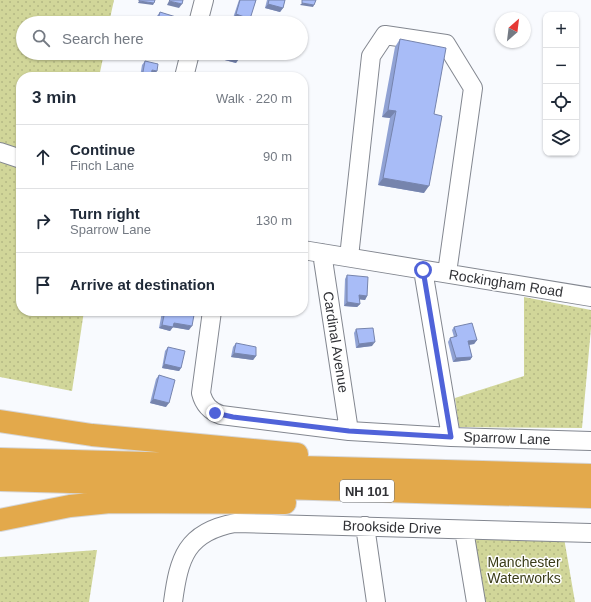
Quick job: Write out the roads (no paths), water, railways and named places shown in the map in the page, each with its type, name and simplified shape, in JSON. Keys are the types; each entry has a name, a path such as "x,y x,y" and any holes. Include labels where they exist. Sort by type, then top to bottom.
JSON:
{"highway":[{"path":"0,421 92,435 396,461 452,472"},
{"name":"NH 101","path":"0,459 591,475"},
{"name":"NH 101","path":"0,480 591,497"},
{"path":"0,520 70,506 103,502 299,504 358,491"}],"street":[{"path":"200,16 204,0"},
{"path":"349,257 371,56 385,35 446,44 473,88 447,273"},
{"path":"185,72 188,60"},
{"path":"0,152 16,157"},
{"name":"Rockingham Road","path":"308,251 591,297"},
{"name":"Cardinal Avenue","path":"322,253 349,431"},
{"path":"423,270 451,437"},
{"name":"Sparrow Lane","path":"211,316 201,388 203,400 209,409 215,413 233,417 349,431 451,437 591,441"},
{"name":"Brookside Drive","path":"174,602 180,565 184,556 197,539 214,528 235,523 591,533"},
{"path":"365,526 376,602"},
{"path":"464,530 476,602"}],"park label":[{"name":"Manchester Waterworks","path":"524,570"}]}
